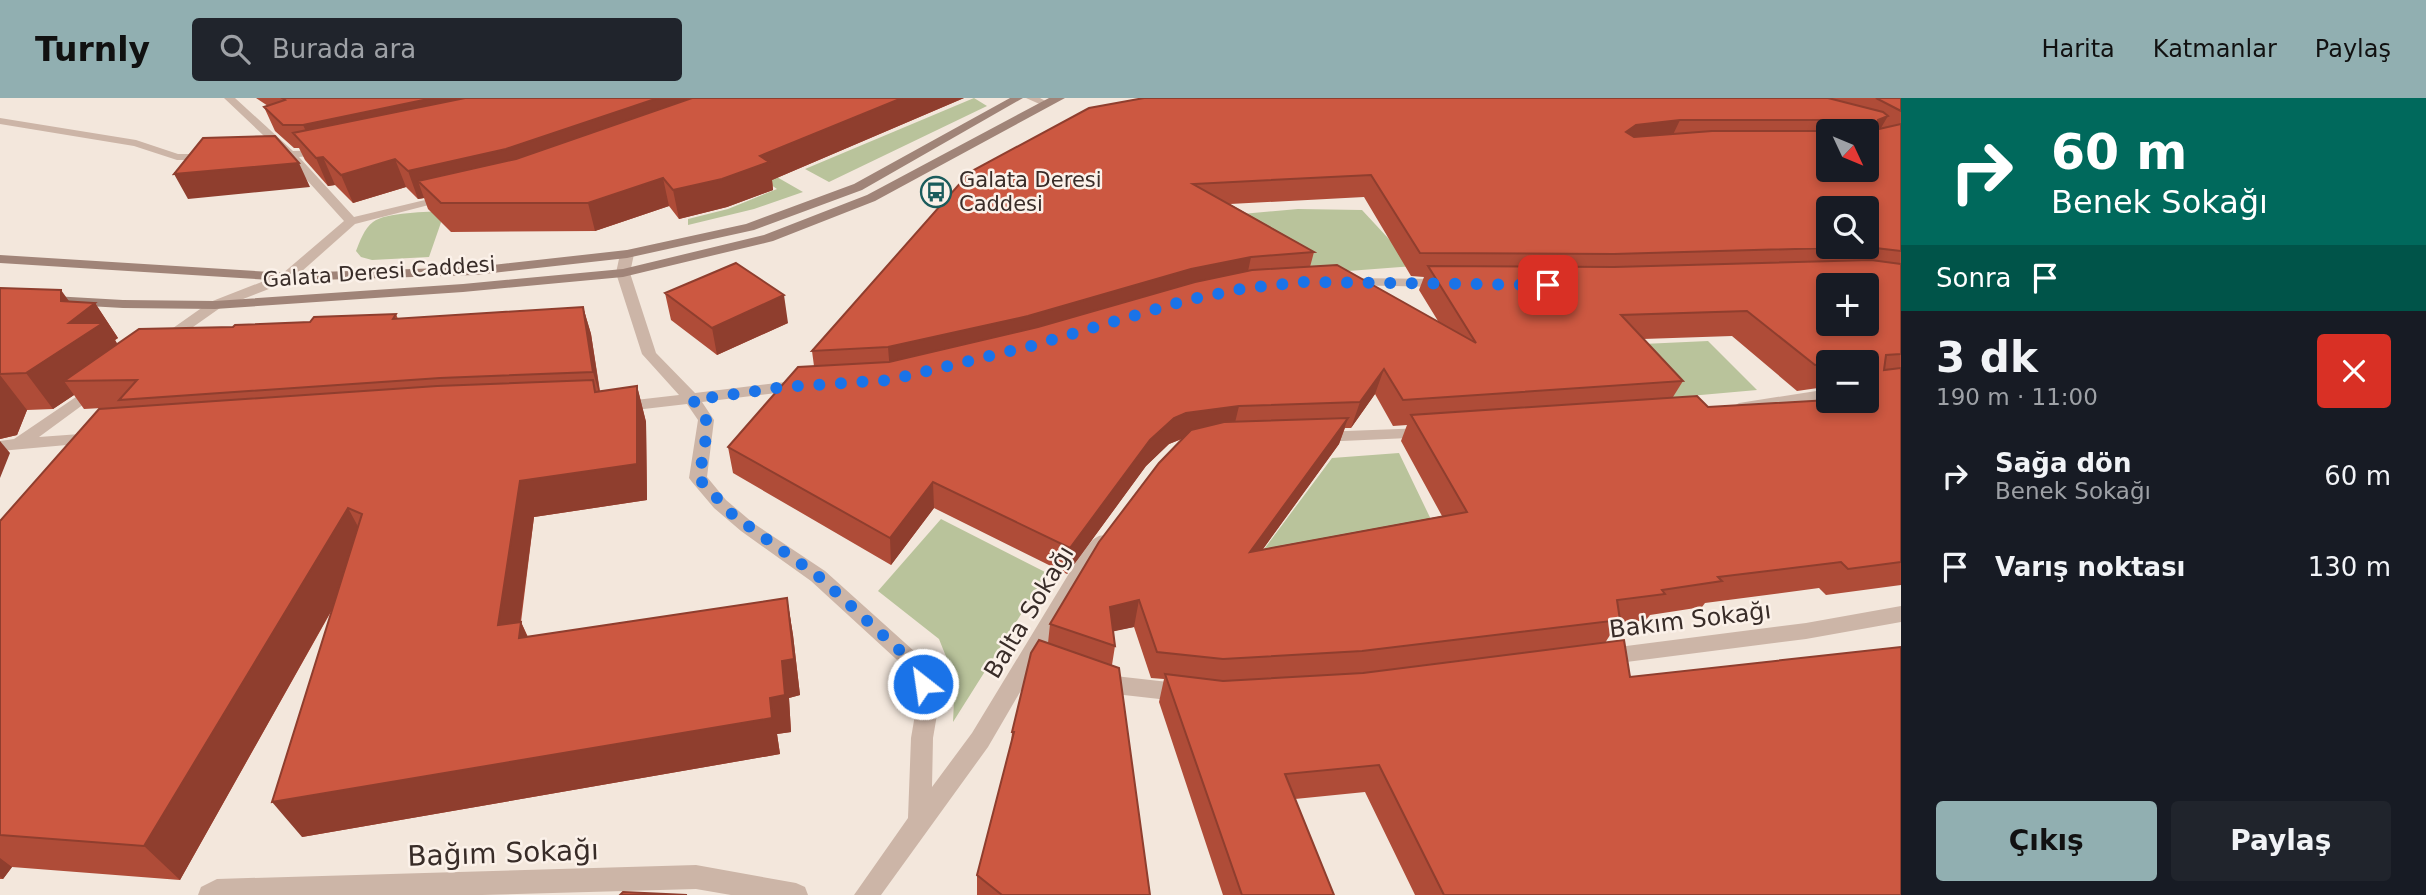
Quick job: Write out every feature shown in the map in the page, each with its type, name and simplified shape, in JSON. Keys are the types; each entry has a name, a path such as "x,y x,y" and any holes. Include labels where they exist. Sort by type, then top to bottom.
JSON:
{"main road":[{"name":"Galata Deresi Caddesi","path":"0,259 287,277 475,271 627,254 750,227 858,187 1018,98"},
{"name":"Galata Deresi Caddesi","path":"0,297 123,304 215,305 463,288 623,273 768,237 871,198 1037,100 1060,98"}],"street":[{"path":"229,98 291,156 351,221"},
{"path":"0,121 136,144 177,157 228,157"},
{"path":"253,156 291,156 341,149"},
{"path":"148,352 215,305 287,277 351,221 467,194"},
{"path":"627,254 623,273 649,354 693,400 706,420 705,449 698,478 720,504 747,527 818,576 917,666 928,703 922,738 919,821"},
{"path":"1331,282 1453,284"},
{"path":"8,446 115,375"},
{"path":"596,408 693,400 824,384"},
{"path":"1717,411 1816,396"},
{"path":"1298,438 1445,431"},
{"path":"8,446 113,436"},
{"name":"Balta Sokağı","path":"866,895 980,740 1086,562 1116,523"},
{"name":"Bakım Sokağı","path":"1585,659 1806,631 1901,614"},
{"path":"1029,656 1054,664"},
{"path":"1078,673 1115,685 1202,695"},
{"name":"Bağım Sokağı","path":"210,895 217,891 696,877 796,895"}],"green space":[{"path":"974,98 987,106 829,182 805,169"},
{"path":"735,153 803,192 754,209 688,225 688,219 728,209 777,189 727,155"},
{"path":"1298,209 1362,210 1414,266 1309,274 1231,215"},
{"path":"445,211 429,257 372,260 361,257 356,251 367,228 379,219 408,213"},
{"path":"1708,341 1757,390 1667,398 1621,345"},
{"path":"1399,453 1437,532 1244,576 1332,458"},
{"path":"941,519 1047,573 953,722 955,679 939,639 878,591"}],"building":[{"path":"282,98 433,98 303,125 283,125 264,107 285,100"},
{"path":"465,98 658,98 506,149 408,171 395,159 341,175 323,157 316,158 293,133"},
{"path":"692,98 902,98 760,156 769,162 722,179 673,190 663,178 588,203 441,203 418,181 516,159"},
{"path":"1144,98 1828,98 1883,112 1888,116 1880,119 1680,120 1636,125 1626,132 1634,137 1712,131 1816,131 1816,182 1880,182 1880,129 1901,124 1901,251 1879,248 1879,196 1816,196 1816,248 1614,254 1420,253 1371,175 1193,184 1314,252 1251,257 1191,269 1028,316 888,347 812,351 970,172 1089,108"},
{"path":"1876,98 1901,98 1901,111"},
{"path":"275,136 299,163 174,174 203,138"},
{"path":"1871,260 1901,264 1901,354 1886,355 1884,370 1901,368 1901,562 1848,569 1841,562 1718,577 1722,581 1662,590 1665,594 1617,600 1620,620 1362,651 1223,659 1157,652 1139,600 1110,607 1115,646 1050,624 1099,542 1159,463 1191,430 1224,422 1348,418 1250,552 1467,512 1411,415 1697,396 1708,407 1816,401 1816,413 1879,413 1879,350 1816,350 1815,365 1747,311 1621,315 1683,381 1403,400 1384,369 1360,402 1239,406 1186,413 1174,418 1150,440 1070,548 933,482 890,538 728,447 798,367 889,362 1038,327 1195,282 1252,270 1337,265 1476,343 1428,266 1614,267"},
{"path":"736,263 784,295 712,328 665,293"},
{"path":"0,288 61,290 61,301 95,303 69,323 103,323 26,373 0,374"},
{"path":"583,307 593,372 440,378 119,400 137,380 64,381 139,329 310,322 314,317 396,314 393,319"},
{"path":"593,380 595,392 637,386 637,464 520,481 498,625 521,622 519,638 787,598 794,659 782,661 785,695 770,698 772,718 272,802 362,514 348,508 144,846 0,835 0,521 99,409 437,386"},
{"path":"1039,640 1119,668 1150,895 1002,895 977,875 1014,732 1031,653"},
{"path":"1624,640 1630,677 1901,647 1901,895 1444,895 1379,765 1285,774 1334,895 1242,895 1165,674 1223,681 1363,673"},
{"path":"623,892 687,895 620,895"}],"place":[{"name":"Galata Deresi Caddesi","path":"936,192"}],"route":[{"path":"923,684 917,666 818,576 747,527 720,504 698,478 705,449 706,420 693,400 784,387 890,380 1031,346 1187,300 1246,288 1304,282 1548,285"}]}
